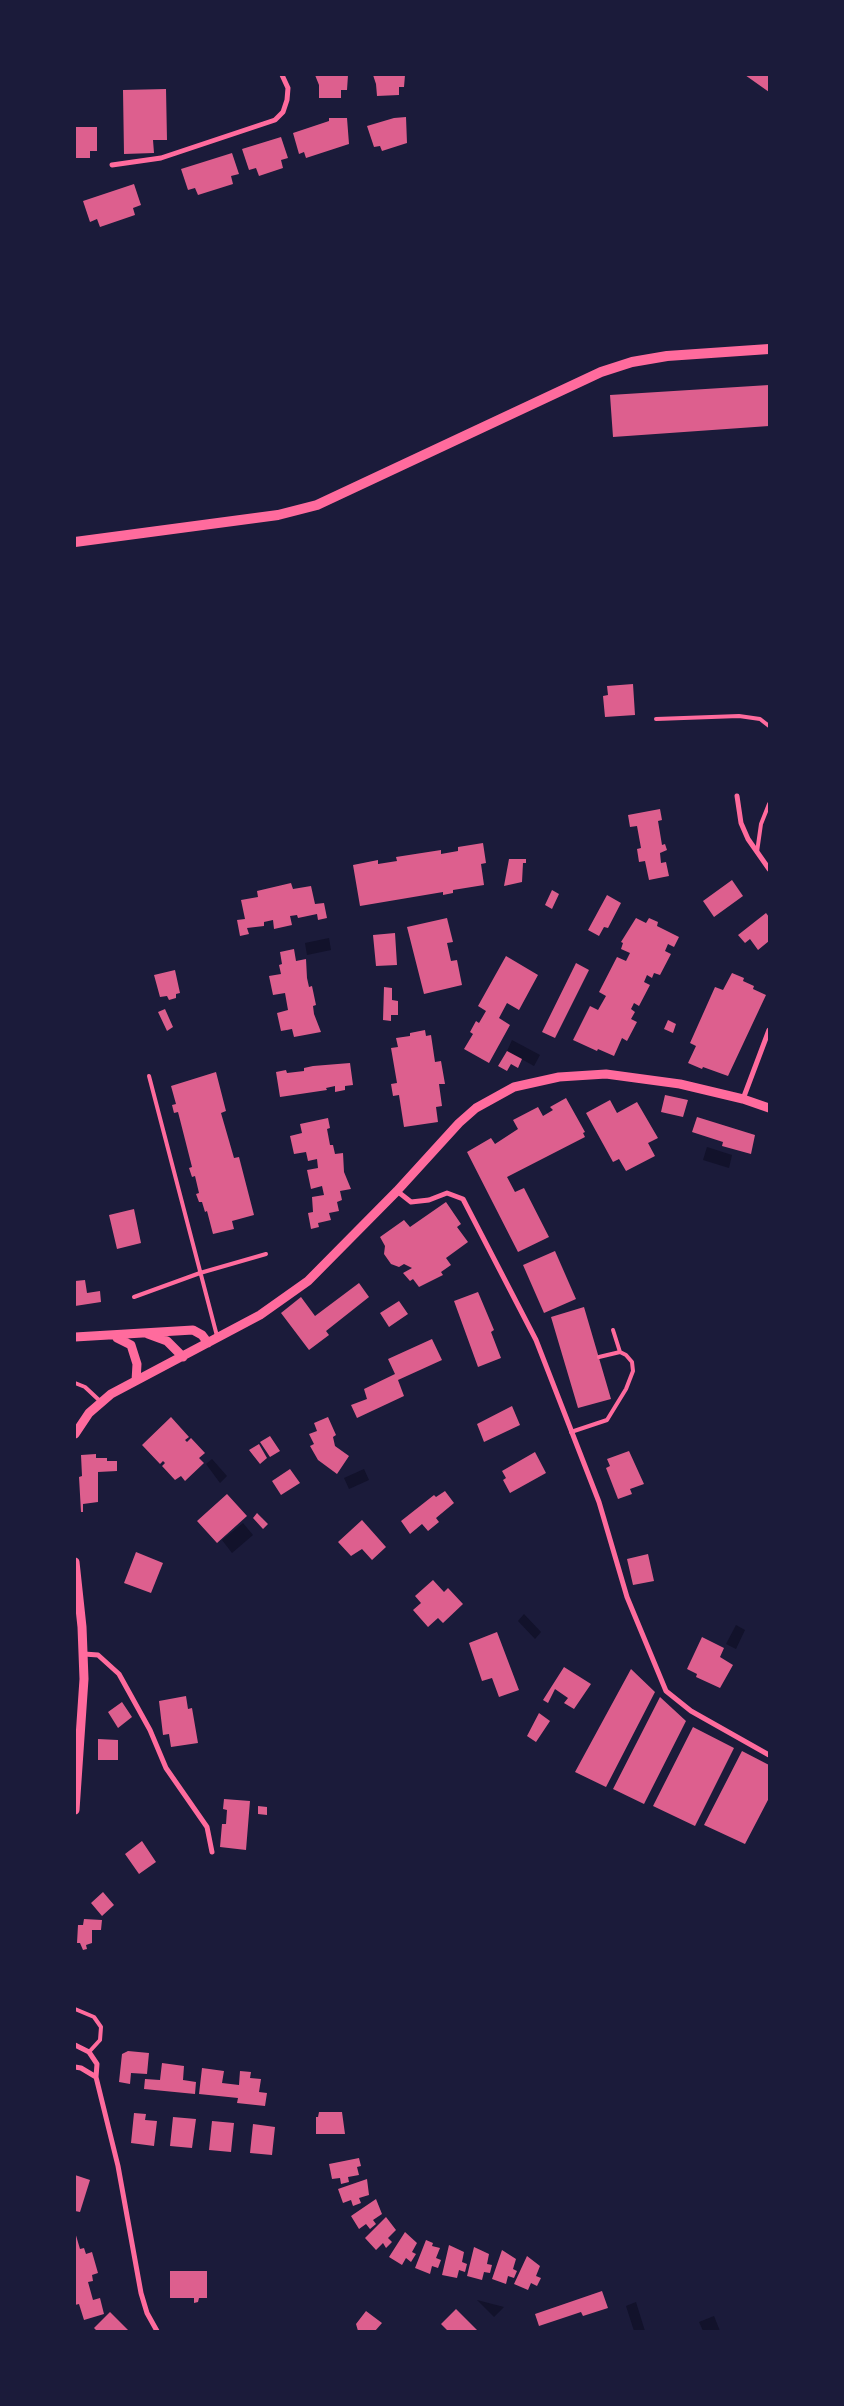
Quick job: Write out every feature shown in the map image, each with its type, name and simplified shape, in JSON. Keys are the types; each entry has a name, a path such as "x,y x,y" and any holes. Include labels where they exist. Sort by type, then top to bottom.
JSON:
{"main road":[{"path":"75,542 278,515 317,505 601,372 632,362 667,356 769,349"}],"street":[{"path":"112,165 161,158 275,120 283,112 287,100 288,88 282,75"},
{"path":"737,796 741,823 748,839 769,868"},
{"path":"743,1099 769,1030"},
{"path":"75,1434 100,1401 260,1314 308,1281 397,1191 459,1122 476,1108 514,1087 559,1077 606,1074 680,1084 743,1099 769,1108"},
{"path":"397,1191 411,1202 429,1200 447,1193 463,1200 536,1340 599,1502 627,1597 666,1691 691,1711 769,1755"},
{"path":"75,1337 112,1337 193,1330 202,1334 208,1343"},
{"path":"146,1333 167,1341 183,1357"},
{"path":"112,1337 125,1340 131,1345 137,1364 136,1381"},
{"path":"75,1562 84,1654 83,1704 75,1810"},
{"path":"84,1654 98,1656 119,1674 150,1730 166,1768 207,1827 212,1852"},
{"path":"75,2045 89,2052 97,2064 96,2077 114,2150 141,2293 147,2314 158,2331"},
{"path":"75,2067 81,2068 96,2077"}],"lane":[{"path":"656,719 740,716 760,719 769,726"},
{"path":"757,852 761,824 769,804"},
{"path":"148,1076 217,1338"},
{"path":"134,1297 200,1273 266,1254"},
{"path":"613,1330 620,1352"},
{"path":"571,1432 606,1420 626,1389 633,1371 632,1362 626,1355 620,1352 599,1357"},
{"path":"75,1383 85,1387 100,1401"},
{"path":"75,2009 94,2017 101,2027 100,2040 89,2052"}],"shaded area":[{"path":"329,938 331,950 307,955 305,943"},
{"path":"512,1040 540,1055 534,1066 507,1051"},
{"path":"707,1147 732,1155 729,1168 703,1160"},
{"path":"212,1459 227,1476 220,1483 206,1464"},
{"path":"364,1469 369,1480 349,1489 344,1478"},
{"path":"243,1523 253,1535 232,1553 222,1540"},
{"path":"524,1614 541,1632 535,1639 518,1621"},
{"path":"736,1625 745,1630 736,1649 726,1644"},
{"path":"477,2300 504,2307 494,2317"},
{"path":"636,2302 645,2331 634,2331 626,2306"},
{"path":"714,2316 720,2331 703,2331 699,2322"}],"building":[{"path":"315,75 348,75 347,90 341,90 341,98 319,98 319,85"},
{"path":"373,75 405,75 404,87 399,87 399,95 377,96"},
{"path":"745,75 769,75 769,92"},
{"path":"166,89 167,140 153,140 154,153 124,154 123,90"},
{"path":"406,117 407,143 382,151 380,146 374,147 367,126 394,118"},
{"path":"329,118 347,118 349,144 306,158 304,152 299,154 293,133 329,121"},
{"path":"75,127 97,127 97,151 90,151 90,158 75,158"},
{"path":"281,137 288,158 281,160 283,168 259,176 256,168 249,170 242,149"},
{"path":"232,153 239,174 231,176 233,184 198,195 195,188 188,190 181,169"},
{"path":"134,184 141,205 133,208 135,215 100,227 97,219 90,222 83,201"},
{"path":"769,385 769,426 613,437 610,395"},
{"path":"633,684 635,715 605,717 603,696 608,695 607,686"},
{"path":"660,809 662,820 658,821 662,845 665,844 667,850 660,853 661,863 666,862 669,876 649,880 645,861 639,862 637,849 641,848 637,826 630,827 628,815"},
{"path":"483,843 486,863 481,864 484,885 453,890 453,893 443,895 443,892 360,906 353,865 378,860 378,864 397,861 396,857 441,850 441,854 458,851 458,847"},
{"path":"509,859 526,859 526,863 523,863 522,882 504,886"},
{"path":"732,880 743,896 714,917 703,901"},
{"path":"291,883 293,889 311,886 315,904 324,903 327,918 318,920 317,914 298,918 297,915 290,916 292,925 274,929 273,920 264,922 264,926 247,928 249,934 240,936 237,920 245,919 241,900 258,897 257,891"},
{"path":"552,890 559,894 552,909 545,905"},
{"path":"607,895 621,903 608,928 604,927 599,936 588,930"},
{"path":"766,913 769,917 769,941 758,950 750,939 745,943 738,935"},
{"path":"447,918 453,942 447,943 451,961 457,960 462,985 424,994 407,927"},
{"path":"636,918 646,923 649,918 658,922 657,926 679,937 674,947 668,944 665,951 671,954 660,975 654,973 652,978 647,975 644,982 650,985 639,1006 634,1003 631,1009 635,1012 631,1019 637,1022 627,1041 622,1038 614,1056 598,1049 597,1051 573,1040 590,1006 598,1010 606,996 599,992 617,957 626,961 630,953 621,949 623,943 621,942"},
{"path":"395,933 397,965 376,966 373,935"},
{"path":"294,949 296,961 306,959 307,978 309,987 312,986 316,1005 313,1006 314,1014 321,1032 294,1037 292,1029 281,1031 277,1013 288,1010 285,993 273,995 269,976 281,974 279,965 282,964 280,952"},
{"path":"506,956 538,975 519,1010 507,1003 499,1018 510,1025 489,1063 464,1049 473,1034 470,1032 476,1021 479,1023 486,1011 478,1006"},
{"path":"576,963 589,970 555,1038 542,1032"},
{"path":"175,970 180,993 176,994 176,998 169,1000 167,996 160,997 154,975"},
{"path":"732,973 744,978 743,981 754,986 753,989 766,995 728,1076 688,1063 696,1046 690,1043 715,987 723,990"},
{"path":"384,987 392,988 392,1000 398,1001 398,1015 391,1015 391,1021 383,1020"},
{"path":"165,1009 173,1027 167,1031 158,1012"},
{"path":"668,1020 676,1024 673,1033 664,1029"},
{"path":"425,1030 426,1036 431,1035 435,1062 441,1061 445,1084 439,1084 442,1106 436,1107 438,1122 404,1127 399,1095 393,1096 391,1084 397,1083 391,1048 398,1047 396,1038 410,1036 410,1033"},
{"path":"507,1051 522,1059 518,1068 511,1064 507,1071 498,1066"},
{"path":"350,1063 353,1085 345,1086 345,1090 335,1092 335,1086 326,1088 327,1090 280,1097 276,1072 286,1070 287,1073 304,1071 304,1068 313,1066"},
{"path":"216,1072 226,1111 221,1113 234,1158 239,1157 254,1215 232,1221 234,1229 213,1234 207,1211 205,1212 202,1202 199,1202 196,1194 199,1193 195,1176 192,1177 189,1168 192,1167 178,1112 174,1113 172,1105 176,1104 171,1086"},
{"path":"665,1095 688,1100 683,1117 661,1112"},
{"path":"566,1098 585,1132 583,1133 585,1137 507,1177 515,1192 524,1188 549,1237 518,1252 467,1152 491,1138 495,1144 518,1129 513,1120 538,1107 543,1116 553,1110 550,1107"},
{"path":"610,1100 617,1113 637,1102 658,1138 648,1143 655,1156 626,1171 619,1159 613,1162 586,1113"},
{"path":"697,1117 755,1135 751,1154 722,1146 723,1142 692,1132"},
{"path":"328,1118 330,1128 327,1129 330,1145 333,1145 335,1154 343,1153 344,1172 351,1189 340,1191 342,1200 337,1202 339,1211 329,1213 331,1220 318,1223 319,1227 311,1229 308,1213 313,1212 312,1197 324,1195 322,1186 311,1189 307,1170 318,1168 317,1159 308,1161 306,1152 294,1154 290,1136 302,1133 300,1124"},
{"path":"446,1202 461,1224 457,1227 468,1242 446,1258 451,1265 441,1272 443,1275 419,1287 413,1279 410,1281 403,1273 412,1268 404,1264 399,1267 391,1264 384,1254 385,1246 380,1237 404,1220 410,1227"},
{"path":"134,1209 141,1243 117,1249 109,1215"},
{"path":"555,1251 576,1299 544,1313 523,1265"},
{"path":"85,1280 87,1293 100,1291 101,1302 75,1306 75,1281"},
{"path":"359,1283 369,1297 326,1331 329,1335 309,1350 281,1313 301,1297 315,1316"},
{"path":"478,1292 494,1330 491,1332 501,1358 478,1367 454,1301"},
{"path":"399,1301 408,1314 389,1327 380,1313"},
{"path":"584,1307 611,1399 578,1408 551,1317"},
{"path":"432,1339 442,1360 398,1380 404,1396 357,1418 351,1405 367,1399 364,1389 395,1374 388,1359"},
{"path":"512,1406 520,1425 484,1442 477,1424"},
{"path":"171,1417 189,1437 185,1440 187,1442 191,1438 205,1453 199,1458 204,1463 185,1481 181,1476 175,1480 162,1466 165,1463 163,1461 160,1464 142,1445"},
{"path":"328,1417 336,1435 333,1437 335,1446 349,1456 337,1474 318,1460 310,1446 314,1444 309,1434 317,1431 314,1423"},
{"path":"270,1436 280,1451 270,1457 260,1442"},
{"path":"259,1444 267,1458 260,1464 249,1450"},
{"path":"629,1451 644,1484 630,1489 632,1494 618,1499 606,1468 610,1466 607,1459"},
{"path":"535,1452 546,1473 510,1493 503,1480 506,1478 502,1471"},
{"path":"96,1454 96,1458 107,1458 107,1461 117,1461 117,1471 98,1472 98,1502 83,1504 83,1512 81,1512 79,1477 82,1476 81,1455"},
{"path":"290,1469 300,1483 281,1495 272,1481"},
{"path":"445,1491 454,1503 436,1518 439,1522 428,1531 422,1524 410,1534 401,1521 434,1495 436,1497"},
{"path":"227,1494 247,1516 217,1543 197,1521"},
{"path":"257,1513 268,1524 263,1529 253,1518"},
{"path":"362,1520 386,1547 372,1560 362,1549 351,1556 338,1542"},
{"path":"136,1552 163,1563 151,1593 124,1583"},
{"path":"648,1554 654,1581 633,1585 627,1559"},
{"path":"433,1580 444,1592 448,1588 463,1604 443,1623 438,1618 428,1627 413,1610 421,1603 415,1596"},
{"path":"497,1632 519,1690 499,1697 492,1678 482,1681 469,1643"},
{"path":"702,1637 724,1648 720,1657 733,1665 720,1688 696,1677 697,1674 687,1669"},
{"path":"564,1667 591,1684 574,1709 564,1703 568,1698 555,1689 548,1703 543,1700"},
{"path":"631,1669 655,1692 606,1787 575,1772"},
{"path":"186,1696 188,1709 192,1708 198,1743 171,1747 169,1734 163,1735 159,1701"},
{"path":"660,1697 686,1721 644,1804 613,1789"},
{"path":"122,1702 132,1717 118,1728 108,1712"},
{"path":"539,1713 550,1721 536,1742 527,1736"},
{"path":"693,1727 734,1748 695,1826 653,1806"},
{"path":"98,1739 118,1740 118,1760 98,1760"},
{"path":"742,1751 769,1765 769,1798 745,1844 704,1825"},
{"path":"224,1799 250,1801 246,1850 220,1847 222,1824 226,1824 227,1810 223,1809"},
{"path":"258,1806 267,1807 267,1815 258,1814"},
{"path":"142,1841 156,1862 139,1874 125,1854"},
{"path":"103,1892 114,1905 102,1916 91,1903"},
{"path":"84,1919 102,1920 101,1930 92,1930 92,1943 86,1945 87,1949 83,1950 80,1943 77,1943 78,1925 83,1925"},
{"path":"128,2051 149,2053 147,2074 131,2073 130,2084 119,2082 122,2054"},
{"path":"162,2063 184,2066 183,2080 196,2082 195,2094 144,2089 145,2079 160,2080"},
{"path":"202,2068 224,2071 222,2083 239,2085 240,2071 251,2072 250,2078 261,2079 259,2092 267,2093 265,2106 237,2103 238,2098 199,2094"},
{"path":"319,2112 342,2112 345,2134 316,2134 316,2117 318,2117"},
{"path":"134,2113 146,2114 145,2120 157,2121 154,2146 131,2143"},
{"path":"173,2117 196,2119 192,2148 170,2146"},
{"path":"212,2121 234,2123 231,2152 209,2150"},
{"path":"253,2124 275,2127 272,2155 250,2153"},
{"path":"359,2158 361,2166 357,2167 359,2175 348,2177 349,2182 341,2184 340,2178 332,2179 329,2164"},
{"path":"75,2175 90,2180 80,2212 75,2211"},
{"path":"367,2179 369,2195 359,2198 361,2203 353,2206 351,2200 343,2203 338,2189"},
{"path":"376,2199 382,2214 373,2220 376,2224 370,2229 366,2224 359,2229 351,2216"},
{"path":"386,2217 396,2230 388,2238 392,2242 386,2248 383,2243 376,2250 365,2238"},
{"path":"75,2232 80,2249 84,2248 86,2254 92,2252 98,2273 92,2275 93,2281 88,2282 93,2300 100,2298 104,2314 84,2320 79,2304 75,2305"},
{"path":"405,2232 417,2243 412,2252 416,2254 411,2262 406,2258 402,2265 389,2257"},
{"path":"426,2240 433,2243 432,2246 440,2248 436,2258 441,2260 438,2268 432,2266 430,2274 415,2268"},
{"path":"449,2245 464,2252 462,2262 467,2264 465,2272 459,2270 457,2278 442,2275"},
{"path":"474,2247 489,2254 487,2264 492,2265 490,2273 484,2272 482,2280 467,2276"},
{"path":"502,2250 516,2259 513,2269 517,2271 514,2278 508,2276 506,2284 492,2279"},
{"path":"527,2256 540,2266 536,2276 541,2278 537,2286 531,2283 528,2290 514,2284"},
{"path":"170,2271 207,2271 207,2298 199,2298 198,2302 194,2303 194,2298 170,2298"},
{"path":"602,2291 608,2308 583,2316 581,2312 539,2326 535,2314"},
{"path":"456,2309 478,2331 448,2331 441,2324"},
{"path":"366,2311 382,2323 375,2331 358,2331 356,2324"},
{"path":"110,2312 129,2331 97,2331 94,2328"}]}
